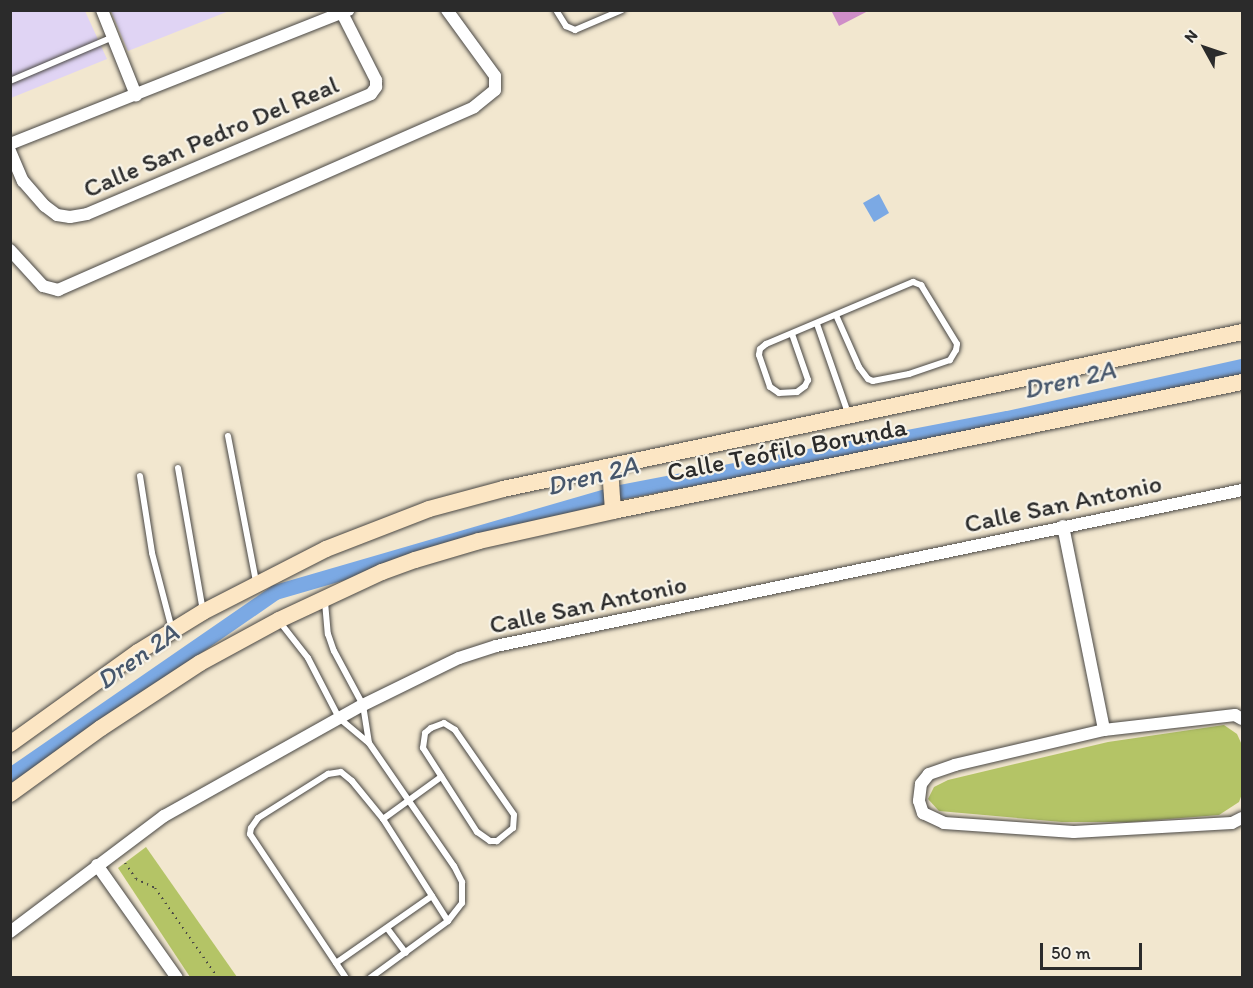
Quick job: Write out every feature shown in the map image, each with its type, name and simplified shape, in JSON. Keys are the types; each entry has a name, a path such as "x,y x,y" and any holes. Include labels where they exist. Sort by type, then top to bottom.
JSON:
{"main road":[{"name":"Calle Teófilo Borunda","path":"10,744 172,629 256,582 326,549 429,509 503,489 610,473 849,416 1242,332"},
{"name":"Calle Teófilo Borunda","path":"10,794 161,688 208,658 279,620 382,572 444,550 613,506 1242,382"},
{"path":"610,473 613,506"}],"street":[{"path":"102,10 136,95"},
{"path":"10,250 44,286 58,290 474,107 495,90 495,76 447,10"},
{"name":"Calle San Pedro Del Real","path":"10,144 345,12 376,80 376,87 371,94 98,209 70,217 57,215 45,206 23,181 10,151"},
{"name":"Calle San Antonio","path":"10,932 164,816 363,705 459,658 496,646 1242,490"},
{"path":"1063,526 1104,730"},
{"path":"1242,719 1235,715 1104,730 955,765 929,774 921,784 919,801 923,813 931,818 952,824 1074,832 1233,823 1242,818"},
{"path":"97,866 177,978"}],"lane":[{"path":"556,10 566,26 574,30 622,10"},
{"path":"10,81 113,37"},
{"path":"792,334 807,380 806,386 797,392 779,393 771,387 759,355 760,350 766,344 817,324 836,315 894,288 918,283 957,344 956,350 950,360 909,374 873,381 859,367 836,315"},
{"path":"817,324 849,416"},
{"path":"228,436 256,582"},
{"path":"178,468 203,612"},
{"path":"140,476 152,553 172,629"},
{"path":"325,599 328,634 334,651 363,705 369,742"},
{"path":"279,620 308,658 339,718 369,742 410,800 462,882 464,893 462,903 448,921 370,978"},
{"path":"444,723 455,729 510,808 515,821 509,833 497,841 482,837 441,777 423,748 423,741 431,728 444,723"},
{"path":"346,978 252,839 251,828 258,818 328,774 341,772 352,781 383,819 448,921"},
{"path":"383,819 441,777"},
{"path":"336,963 432,896"},
{"path":"387,928 405,953"}],"path":[{"path":"117,850 136,879 155,888 218,978"}],"shaded area":[{"path":"11,11 85,11 107,59 11,98"},
{"path":"111,11 229,11 128,51"}],"green space":[{"path":"1224,725 1237,734 1242,745 1242,794 1239,802 1219,815 1131,822 1062,822 939,811 928,799 934,787 948,780 1108,742"},
{"path":"146,847 237,977 190,977 118,868"}],"water":[{"path":"879,194 889,213 874,222 863,203"}],"building":[{"path":"831,10 870,10 839,26"}],"waterway":[{"name":"Dren 2A","path":"10,775 275,592 619,492 1007,418 1242,366"}]}
